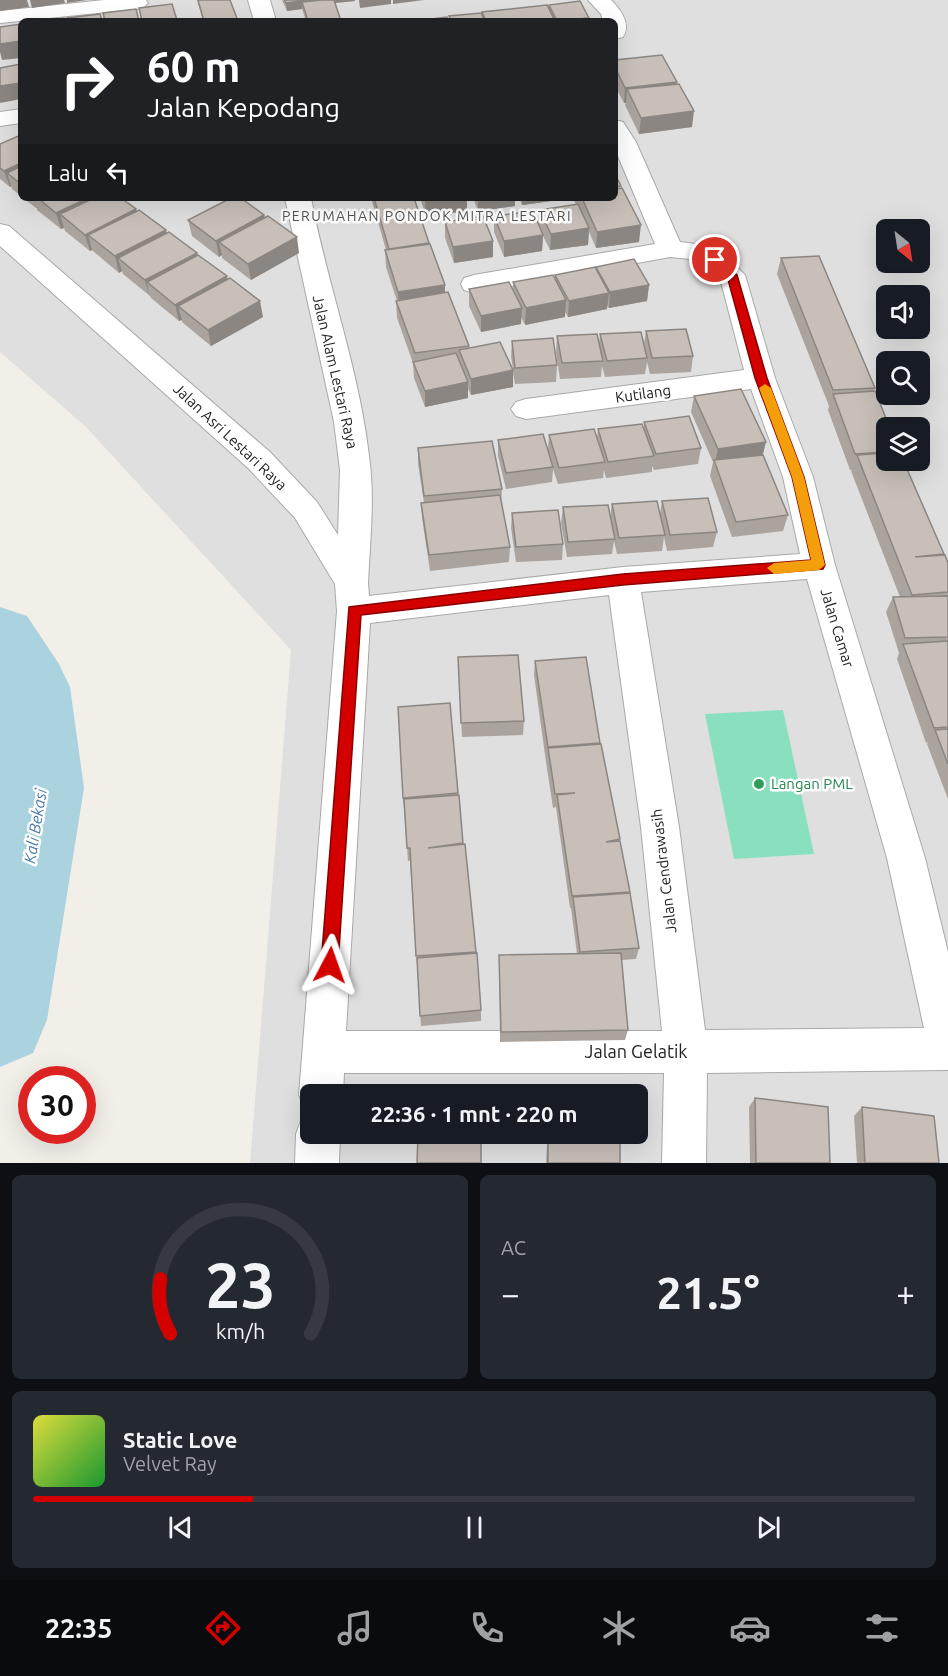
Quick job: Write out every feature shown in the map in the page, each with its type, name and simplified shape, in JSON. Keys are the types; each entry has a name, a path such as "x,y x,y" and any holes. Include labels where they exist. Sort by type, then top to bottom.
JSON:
{"street":[{"path":"260,0 264,18"},
{"path":"599,0 609,9 612,18"},
{"path":"0,17 137,3"},
{"path":"0,118 18,116"},
{"path":"618,137 670,249"},
{"name":"Jalan Alam Lestari Raya","path":"299,201 307,251 347,411 354,457 356,510 352,597"},
{"name":"Jalan Asri Lestari Raya","path":"0,232 259,460 306,510 352,597"},
{"name":"Jalan Camar","path":"474,284 670,249 695,251 715,260 732,275 761,378 798,477 819,565 906,858 948,1040"},
{"name":"Kutilang","path":"526,409 761,378"},
{"path":"322,1084 352,597 819,565"},
{"name":"Jalan Cendrawasih","path":"623,580 660,827 686,1052 684,1163"},
{"name":"Jalan Gelatik","path":"324,1052 948,1049"},
{"path":"317,1163 318,1144"}],"shaded area":[{"path":"0,0 948,0 948,1163 250,1163 291,650 85,426 0,352"}],"green space":[{"name":"Langan PML","path":"783,710 814,854 734,859 705,714"}],"building":[{"path":"198,0 230,0 237,18 203,18"},
{"path":"285,0 309,0 286,3"},
{"path":"334,0 340,18 307,18 302,2"},
{"path":"580,1 589,18 556,18 549,5"},
{"path":"172,4 176,18 141,18 139,8"},
{"path":"547,5 554,18 485,18 482,12"},
{"path":"136,9 138,18 104,18 103,13"},
{"path":"481,13 484,18 450,18 449,16"},
{"path":"100,14 101,18 67,18"},
{"path":"18,24 18,41 0,44 0,27"},
{"path":"662,55 677,82 625,88 618,73 618,60"},
{"path":"18,65 18,83 0,86 0,68"},
{"path":"679,84 694,111 641,118 627,89"},
{"path":"18,136 18,164 4,171 0,168 0,144"},
{"path":"18,168 18,182 7,173"},
{"path":"622,188 641,225 597,232 583,201 618,201 618,189"},
{"path":"42,201 82,201 56,213"},
{"path":"88,201 125,201 136,209 85,235 60,214"},
{"path":"225,201 245,201 264,215 216,241 188,220"},
{"path":"375,201 415,201 429,243 389,249"},
{"path":"578,204 589,228 551,234 539,210"},
{"path":"139,210 166,230 115,256 88,235"},
{"path":"533,211 543,235 504,241 494,216"},
{"path":"268,216 297,237 248,264 219,242"},
{"path":"483,216 493,241 453,247 445,222"},
{"path":"169,232 197,253 145,280 118,258"},
{"path":"430,244 445,285 398,292 385,250"},
{"path":"198,255 227,276 175,305 147,282"},
{"path":"819,256 875,388 833,390 781,258"},
{"path":"634,259 649,285 610,292 596,267"},
{"path":"595,267 609,293 569,301 555,275"},
{"path":"553,275 566,300 526,308 513,282"},
{"path":"230,278 260,301 208,330 178,306"},
{"path":"509,282 522,308 481,316 469,289"},
{"path":"448,292 469,346 415,353 396,301"},
{"path":"686,329 693,356 652,358 646,331"},
{"path":"641,332 647,358 607,361 600,334"},
{"path":"597,334 603,361 562,363 557,336"},
{"path":"553,338 557,365 515,368 512,341"},
{"path":"500,342 513,370 471,379 459,350"},
{"path":"456,353 468,382 425,391 413,362"},
{"path":"741,389 766,442 718,449 694,396"},
{"path":"875,391 876,405 881,405 886,417 876,417 876,453 855,454 833,394"},
{"path":"689,416 701,448 656,454 644,422"},
{"path":"642,424 654,456 608,462 598,429"},
{"path":"594,429 605,462 559,468 549,435"},
{"path":"543,434 553,467 506,473 498,440"},
{"path":"492,441 502,489 424,496 418,448"},
{"path":"876,454 876,471 908,471 944,554 915,557 945,555 948,563 948,592 912,595 857,455"},
{"path":"763,455 788,515 736,522 714,460"},
{"path":"500,495 510,547 429,555 421,503"},
{"path":"708,498 717,532 670,535 662,501"},
{"path":"657,501 665,535 619,538 612,504"},
{"path":"608,505 615,539 568,542 563,507"},
{"path":"558,510 563,544 516,547 512,513"},
{"path":"948,596 948,637 905,638 893,597"},
{"path":"948,641 948,727 934,728 903,644"},
{"path":"518,655 524,721 461,723 458,657"},
{"path":"586,657 600,743 548,747 535,661"},
{"path":"450,703 458,793 403,798 398,707"},
{"path":"948,729 948,764 935,730"},
{"path":"601,744 620,839 606,842 620,841 630,892 572,896 557,795 575,793 555,794 548,748"},
{"path":"459,795 463,843 428,848 465,844 476,952 416,956 410,848 407,848 404,799"},
{"path":"630,893 639,948 580,952 573,897"},
{"path":"477,953 481,1010 420,1016 417,958"},
{"path":"621,953 628,1030 501,1032 499,955"},
{"path":"755,1098 828,1107 830,1163 756,1163"},
{"path":"862,1107 934,1116 939,1163 865,1163"},
{"path":"418,1144 481,1144 481,1163 417,1163"},
{"path":"548,1144 620,1144 620,1163 548,1163"}],"waterway":[{"name":"Kali Bekasi","path":"0,638 31,687 43,788 0,1020"}],"slow traffic":[{"path":"765,388 798,477 819,565 774,568"}],"place":[{"name":"Langan PML","path":"759,784"}],"district":[{"name":"PERUMAHAN PONDOK MITRA LESTARI","path":"427,216"}],"route":[{"path":"330,965 354,611 623,580 819,565 798,477 761,378 732,275 715,260"}]}
